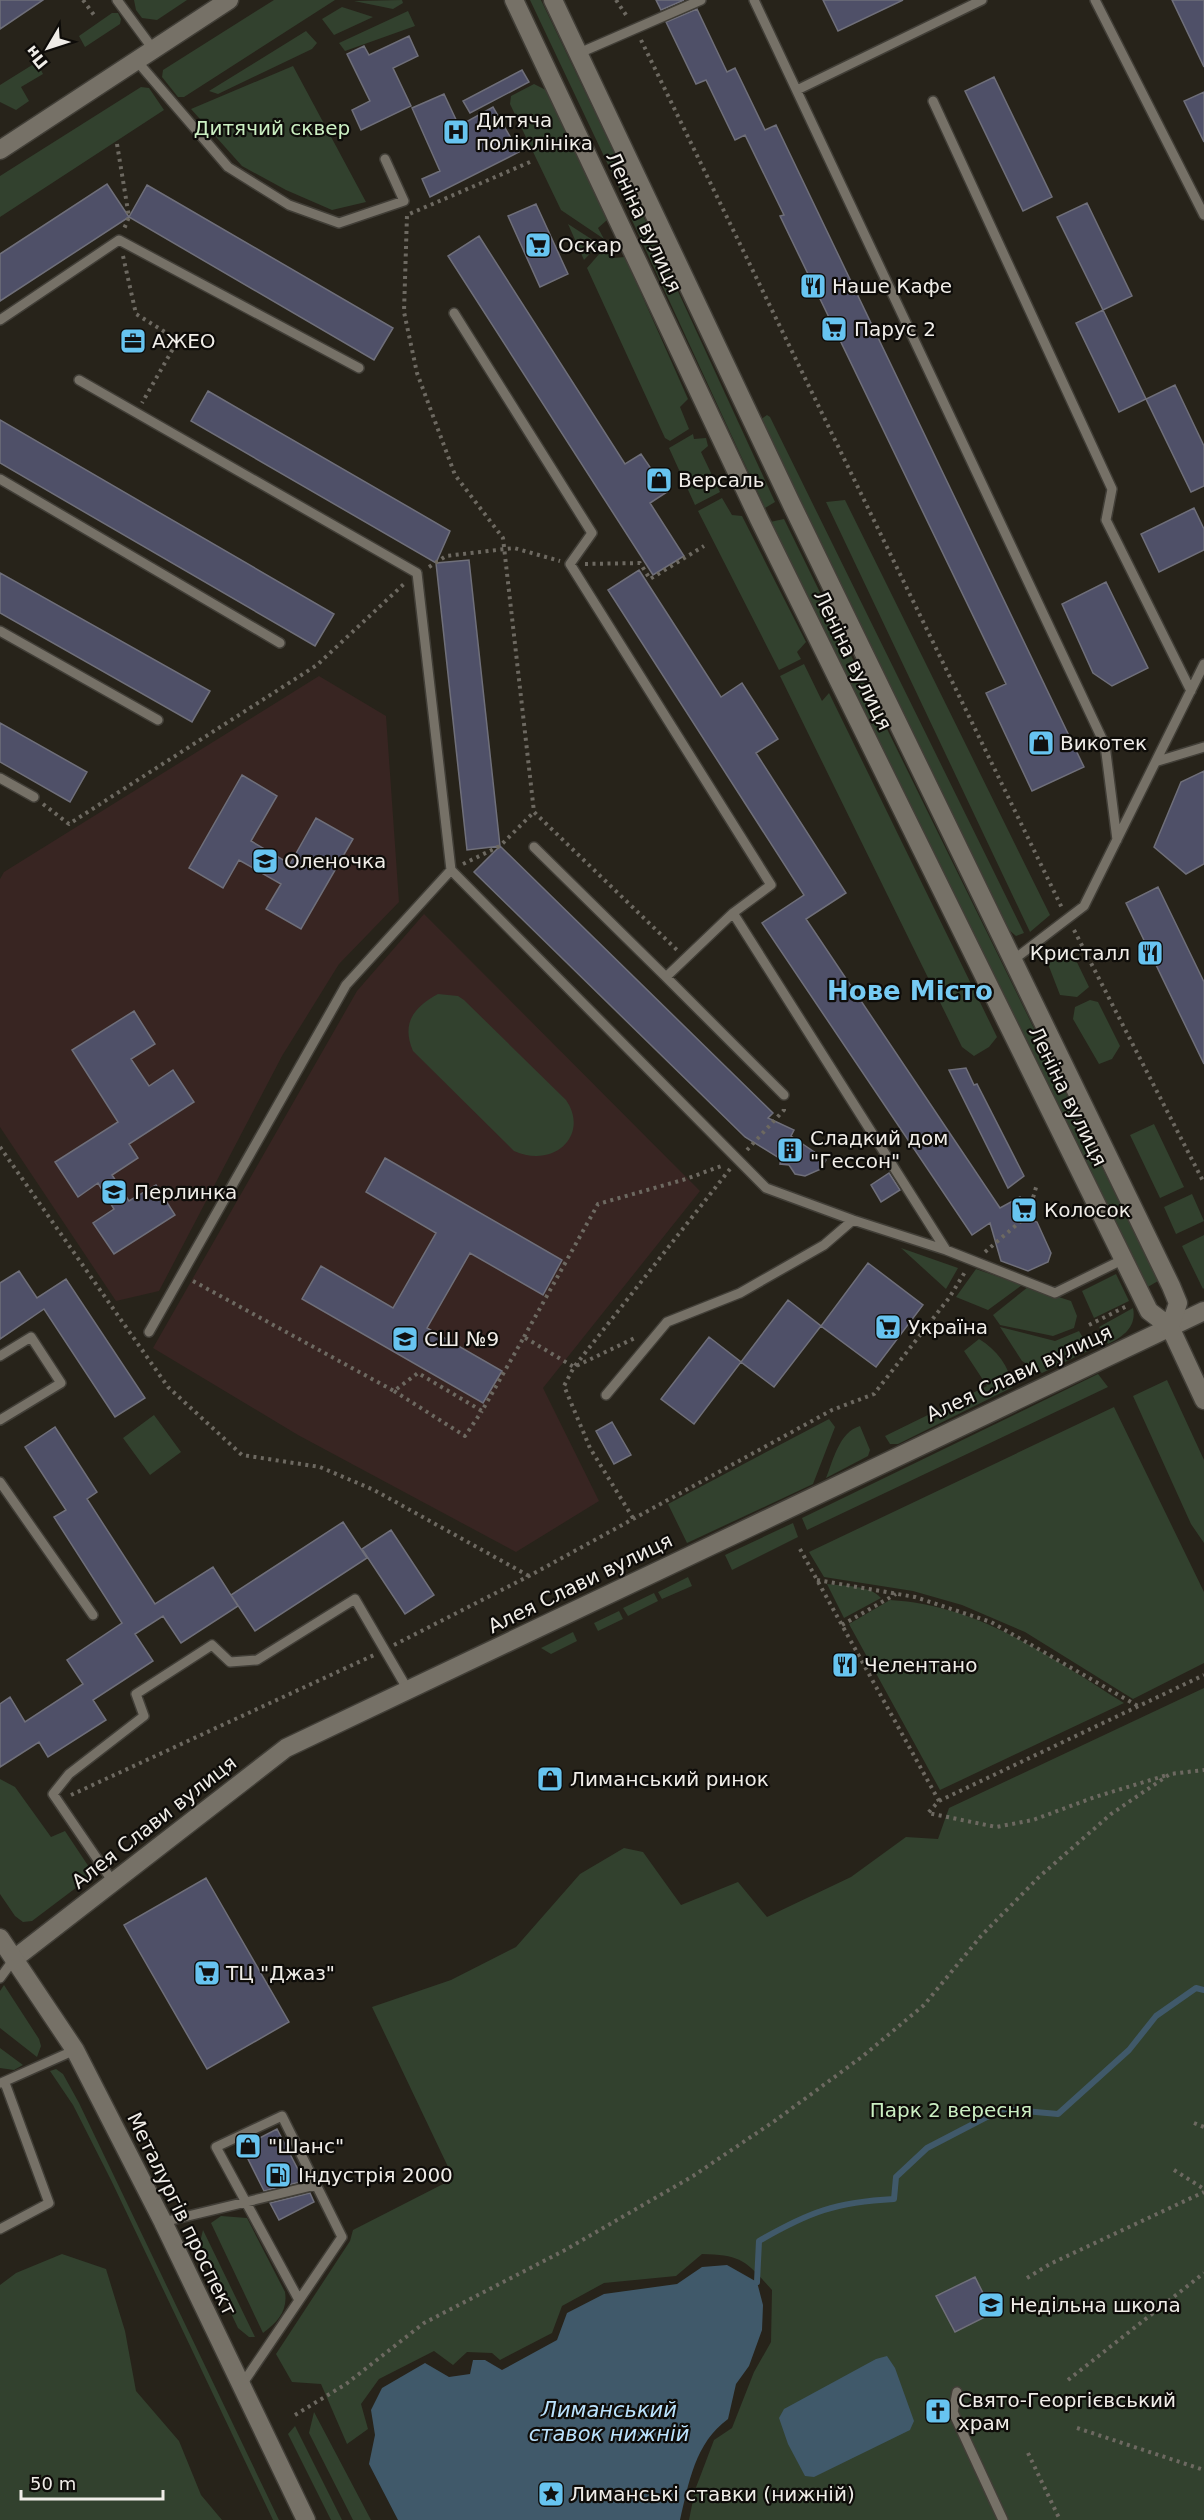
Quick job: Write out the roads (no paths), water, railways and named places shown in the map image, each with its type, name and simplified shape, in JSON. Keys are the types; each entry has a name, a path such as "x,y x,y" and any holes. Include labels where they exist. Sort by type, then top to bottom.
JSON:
{"street":[{"path":"0,150 229,0"},
{"name":"Леніна вулиця","path":"514,0 759,519 1149,1311 1170,1327 1204,1400"},
{"name":"Леніна вулиця","path":"553,0 1012,961 1171,1286 1178,1303 1170,1327"},
{"name":"Алея Слави вулиця","path":"14,1959 286,1748 1204,1311"},
{"name":"Металургів проспект","path":"0,1938 75,2050 163,2222 306,2520"}],"lane":[{"path":"117,0 153,49"},
{"path":"578,54 701,0"},
{"path":"754,0 1105,745 1117,840"},
{"path":"797,90 982,0"},
{"path":"1095,0 1204,215"},
{"path":"136,60 174,107 228,167 289,205 339,223 404,201 385,159"},
{"path":"933,101 1112,489 1106,520 1191,691"},
{"path":"0,320 120,240 359,368"},
{"path":"454,313 592,533 570,564 771,885 733,913 666,977"},
{"path":"79,380 417,573 451,870 766,1188 853,1220 946,1250 1056,1293 1124,1259"},
{"path":"0,479 280,642"},
{"path":"0,631 158,720"},
{"path":"1012,961 1084,906 1204,664"},
{"path":"1158,760 1204,747"},
{"path":"0,778 34,797"},
{"path":"534,847 784,1095"},
{"path":"149,1332 346,986 451,870"},
{"path":"733,913 946,1250"},
{"path":"606,1395 667,1322 740,1293 824,1245 853,1220"},
{"path":"0,1356 31,1337 61,1383 0,1420"},
{"path":"0,1482 93,1615"},
{"path":"113,1882 53,1794 69,1774 144,1716 136,1694 212,1645 230,1662 257,1660 355,1599 408,1690"},
{"path":"0,1978 14,1959"},
{"path":"0,2229 49,2203 2,2083 75,2050"},
{"path":"242,2386 342,2238 282,2116 216,2147 299,2300"},
{"path":"163,2222 316,2185"},
{"path":"957,2392 953,2412 1003,2520"}],"water":[{"name":"Лиманський ставок нижній","path":"727,2265 757,2282 763,2305 762,2330 749,2366 736,2384 728,2419 708,2440 695,2464 680,2520 398,2520 369,2464 375,2435 371,2410 382,2388 425,2363 449,2377 470,2374 473,2360 485,2360 502,2370 557,2340 567,2313 604,2294 677,2284 702,2267"},
{"path":"887,2356 895,2368 914,2421 910,2430 814,2477 805,2476 788,2444 779,2418 784,2409 876,2359"}],"waterway":[{"path":"757,2282 759,2241 824,2210 874,2200 894,2199 896,2177 927,2148 1002,2109 1058,2114 1129,2050 1156,2016 1196,1988 1204,1990"}],"place":[{"name":"Дитяча поліклініка","path":"456,132"},
{"name":"Оскар","path":"538,245"},
{"name":"Наше Кафе","path":"813,286"},
{"name":"Парус 2","path":"834,329"},
{"name":"АЖЕО","path":"133,341"},
{"name":"Версаль","path":"659,480"},
{"name":"Викотек","path":"1041,743"},
{"name":"Оленочка","path":"265,861"},
{"name":"Кристалл","path":"1150,953"},
{"name":"Сладкий дом \"Гессон\"","path":"790,1150"},
{"name":"Перлинка","path":"114,1192"},
{"name":"Колосок","path":"1024,1210"},
{"name":"Україна","path":"888,1327"},
{"name":"СШ №9","path":"405,1339"},
{"name":"Челентано","path":"845,1665"},
{"name":"Лиманський ринок","path":"550,1779"},
{"name":"ТЦ \"Джаз\"","path":"207,1973"},
{"name":"\"Шанс\"","path":"248,2146"},
{"name":"Індустрія 2000","path":"278,2175"},
{"name":"Недільна школа","path":"991,2305"},
{"name":"Свято-Георгієвський храм","path":"938,2411"},
{"name":"Лиманські ставки (нижній)","path":"551,2494"}],"district":[{"name":"Нове Місто","path":"910,991"}],"park label":[{"name":"Дитячий сквер","path":"272,128"},
{"name":"Парк 2 вересня","path":"951,2110"}]}
